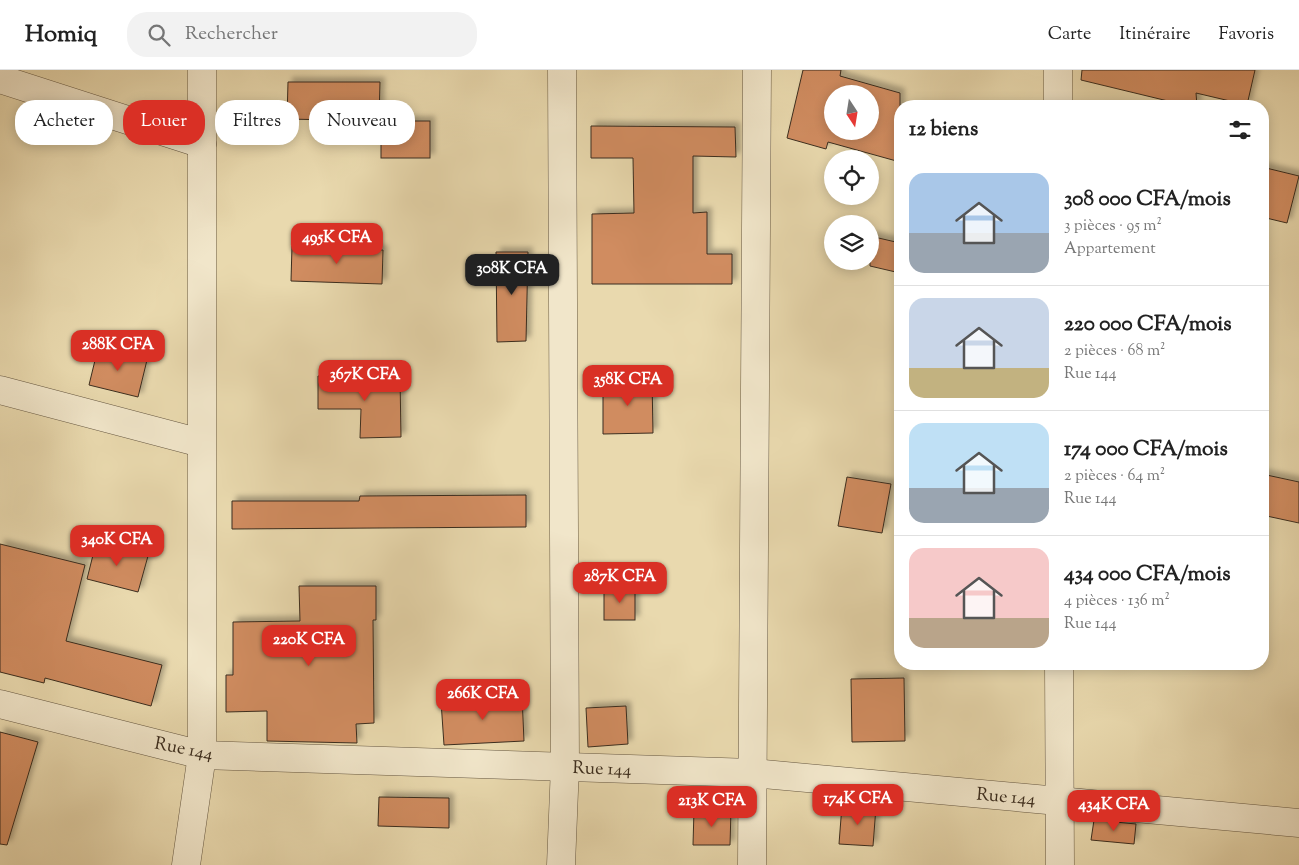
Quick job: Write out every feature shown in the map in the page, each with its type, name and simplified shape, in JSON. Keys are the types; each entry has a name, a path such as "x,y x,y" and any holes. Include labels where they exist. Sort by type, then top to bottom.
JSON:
{"street":[{"path":"202,70 202,100"},
{"path":"561,865 565,766 562,70"},
{"path":"752,865 757,70"},
{"path":"1058,70 1058,100"},
{"path":"0,79 123,119"},
{"path":"186,865 202,755 202,145"},
{"path":"0,390 201,443"},
{"path":"1059,670 1060,865"},
{"name":"Rue 144","path":"0,704 202,755 752,773 1299,823"}],"building":[{"path":"803,70 841,70 840,76 872,85 824,85 824,140 879,140 879,87 900,93 900,100 894,100 894,160 879,156 879,150 857,150 828,142 826,149 787,138"},
{"path":"1082,70 1255,70 1248,100 1226,100 1196,93 1197,100 1164,100 1081,80"},
{"path":"288,82 380,82 380,100 309,100 309,119 299,119 299,100 288,100"},
{"path":"415,121 430,121 430,158 381,158 381,145 415,145"},
{"path":"591,126 735,127 736,157 693,156 693,213 707,212 707,254 732,254 732,284 592,284 592,214 634,213 633,158 591,158"},
{"path":"1269,169 1299,176 1287,223 1269,219"},
{"path":"879,238 894,242 894,272 879,268"},
{"path":"292,246 383,250 382,284 291,281"},
{"path":"496,252 528,252 526,341 497,342"},
{"path":"98,348 147,360 138,397 89,385"},
{"path":"318,376 400,377 401,437 360,438 361,409 318,409"},
{"path":"603,380 652,380 653,433 603,434"},
{"path":"1269,476 1299,482 1299,523 1269,517"},
{"path":"847,477 891,484 882,533 838,526"},
{"path":"526,495 526,527 232,529 232,501 359,501 360,496"},
{"path":"96,543 148,556 138,592 87,579"},
{"path":"0,544 85,565 66,641 162,665 151,706 45,678 44,683 0,672"},
{"path":"299,586 376,586 376,620 373,620 374,723 356,724 357,743 267,741 267,711 226,712 226,675 233,675 233,622 300,621"},
{"path":"604,589 635,589 635,620 604,620"},
{"path":"904,678 905,741 852,742 851,679"},
{"path":"522,696 524,741 444,745 441,701"},
{"path":"626,706 628,744 588,747 586,708"},
{"path":"0,732 38,742 7,845 0,844"},
{"path":"379,797 449,798 449,828 378,826"},
{"path":"842,805 876,807 873,846 839,844"},
{"path":"694,810 731,810 730,845 693,845"},
{"path":"1094,820 1136,824 1134,844 1091,840"}]}
